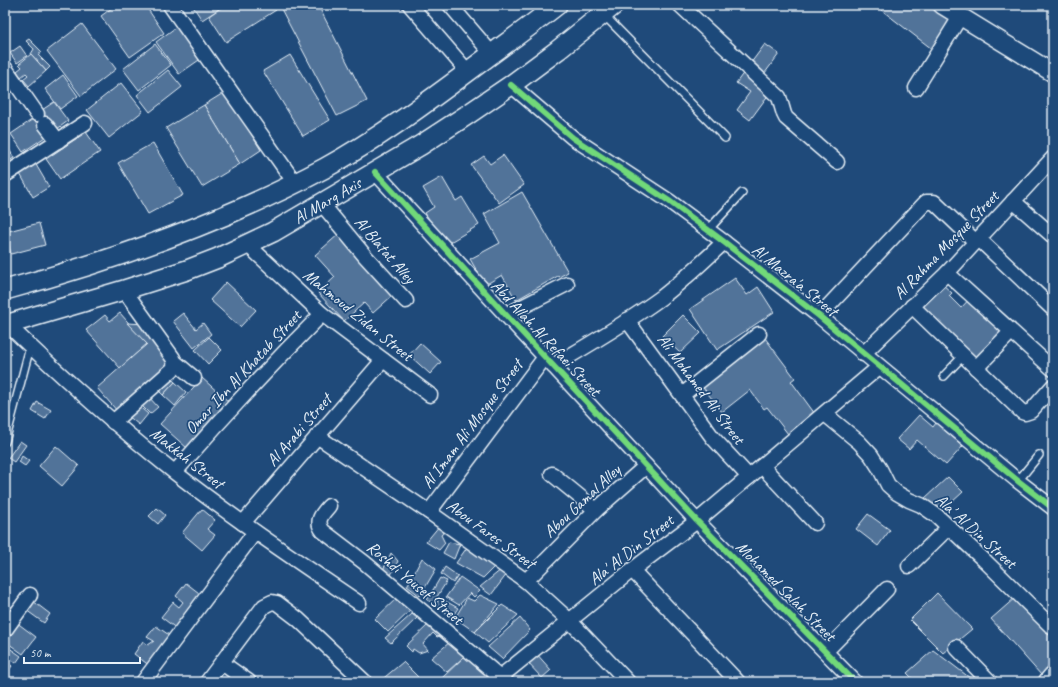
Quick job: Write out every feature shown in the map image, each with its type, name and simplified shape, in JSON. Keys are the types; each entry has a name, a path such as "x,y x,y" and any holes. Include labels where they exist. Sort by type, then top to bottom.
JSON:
{"main road":[{"name":"Al Marg Axis","path":"5,290 77,269 224,216 332,164 384,132 441,93 551,7"},
{"name":"Al Marg Axis","path":"6,324 187,270 248,245 273,232 422,145 511,85 558,50 608,9"}],"street":[{"path":"170,5 295,183"},
{"path":"410,5 468,72"},
{"path":"450,5 492,54"},
{"path":"680,5 779,97 786,118 837,162"},
{"path":"942,5 1053,73"},
{"path":"916,88 960,17"},
{"path":"5,68 58,141"},
{"name":"Al Mazra'a Street","path":"511,85 573,138 709,229 819,316 863,354 1053,508"},
{"path":"5,175 85,123"},
{"name":"Al Rahma Mosque Street","path":"863,354 947,273 1053,158"},
{"name":"Abd Allah Al Refaei Street","path":"375,172 506,316 698,521"},
{"path":"1013,201 1053,236"},
{"path":"819,316 926,202 934,202 1053,309"},
{"name":"Al Blatat Alley","path":"322,204 365,256 406,301"},
{"path":"549,362 628,320 662,297 689,275 724,242"},
{"name":"Mahmoud Zidan Street","path":"248,245 322,314 430,395"},
{"path":"947,273 1053,369"},
{"path":"506,316 567,284"},
{"path":"124,290 175,362 194,378"},
{"path":"912,306 1022,412 1025,413 1031,411 1053,386"},
{"name":"Omar Ibn Al Khatab Street","path":"175,472 271,365 322,314"},
{"name":"Ali Mohamed Ali Street","path":"628,320 714,438 749,477"},
{"name":"Makkah Street","path":"6,324 113,422 175,472 255,532 359,603"},
{"path":"976,368 1011,332"},
{"path":"682,395 759,334"},
{"name":"Al Arabi Street","path":"243,523 383,360"},
{"path":"113,422 172,370 175,366 175,362"},
{"name":"Al Imam Ali Mosque Street","path":"429,512 549,362"},
{"name":"Ala' Al Din Street","path":"500,680 632,570 698,521 879,367"},
{"name":"Ala' Al Din Street","path":"825,414 859,442 871,455 888,485 897,494 921,505 949,527 1053,628"},
{"name":"Abou Fares Street","path":"317,436 526,580 570,621 628,682"},
{"name":"Abou Gamal Alley","path":"526,580 596,510 646,466"},
{"path":"762,466 816,523"},
{"path":"552,474 596,510"},
{"name":"Roshdi Yousef Street","path":"329,506 319,520 319,526 323,531 364,563 500,680"},
{"name":"Mohamed Salah Street","path":"698,521 855,682"},
{"path":"909,566 949,527"},
{"path":"143,682 255,532"},
{"path":"632,570 738,682"},
{"path":"826,651 887,589"},
{"path":"5,630 30,595"},
{"path":"207,682 264,606 272,602 277,603 298,620 365,682"},
{"path":"956,647 990,682"},
{"path":"222,663 249,682"}],"lane":[{"path":"608,9 726,138"},
{"path":"709,229 742,193"},
{"path":"5,442 30,347"},
{"path":"944,376 963,356"},
{"path":"1018,481 1039,455"}],"building":[{"path":"116,5 145,5 164,33 130,57 101,16"},
{"path":"192,5 225,5 202,20"},
{"path":"225,5 273,5 276,10 226,42 209,16"},
{"path":"279,5 318,5 367,101 337,116"},
{"path":"875,5 951,5 961,13 932,49"},
{"path":"82,24 116,69 81,96 47,51"},
{"path":"179,25 202,58 179,74 156,42"},
{"path":"29,39 42,52 38,55 50,67 46,71 31,54 34,49 26,41"},
{"path":"155,44 171,65 139,90 123,69"},
{"path":"765,44 779,54 756,85 769,94 750,120 737,110 750,92 736,83"},
{"path":"20,46 27,56 17,63 10,53"},
{"path":"31,54 46,71 29,86 23,79 28,75 26,73 21,77 17,71 22,67 19,64"},
{"path":"290,55 330,120 303,136 263,71"},
{"path":"168,70 182,87 150,112 137,95"},
{"path":"63,75 78,96 60,109 45,89"},
{"path":"121,83 143,111 109,138 87,110"},
{"path":"225,92 261,150 240,164 204,105"},
{"path":"54,102 68,121 53,132 39,112"},
{"path":"204,105 240,164 202,187 166,128"},
{"path":"36,117 48,135 23,152 11,134"},
{"path":"86,132 100,152 60,179 46,159"},
{"path":"5,142 14,158 5,163"},
{"path":"153,143 183,195 148,214 118,163"},
{"path":"503,155 524,185 499,203 471,165 484,156 490,164"},
{"path":"35,163 49,187 33,197 19,172"},
{"path":"442,177 456,201 462,197 479,225 445,245 425,213 434,207 423,188"},
{"path":"522,192 568,272 559,277 558,276 516,300 502,275 485,285 470,259 500,243 484,214"},
{"path":"39,223 45,245 11,254 5,232"},
{"path":"339,234 394,294 373,313 364,303 344,321 318,293 335,277 315,255"},
{"path":"735,278 747,295 758,287 774,312 717,350 690,309"},
{"path":"226,282 256,310 240,327 210,300"},
{"path":"941,283 952,293 949,296 961,308 973,295 1007,328 974,362 917,307"},
{"path":"120,313 147,344 120,368 86,330 105,315 110,321"},
{"path":"183,313 196,329 203,323 211,334 194,348 173,321"},
{"path":"683,315 701,333 680,353 662,336"},
{"path":"127,323 145,324 172,362 118,412 97,388 147,344"},
{"path":"209,337 222,350 208,364 195,350"},
{"path":"765,338 795,378 791,381 815,414 788,434 767,407 764,409 750,390 722,412 702,386"},
{"path":"420,343 441,362 430,374 409,355"},
{"path":"168,376 175,382 163,395 156,388"},
{"path":"202,378 229,402 187,448 160,424"},
{"path":"175,382 186,392 175,406 163,395"},
{"path":"148,396 158,407 150,414 140,404"},
{"path":"37,402 51,410 45,419 32,411"},
{"path":"136,404 148,414 139,425 127,415"},
{"path":"919,415 933,427 936,423 963,446 946,465 917,440 909,449 897,439"},
{"path":"20,441 26,445 14,462 8,458"},
{"path":"56,446 79,466 62,486 39,466"},
{"path":"22,456 29,461 25,466 19,462"},
{"path":"948,477 963,492 939,514 925,498"},
{"path":"157,508 165,515 158,524 149,516"},
{"path":"202,509 215,520 207,529 215,535 202,550 182,533"},
{"path":"868,514 890,530 878,546 856,529"},
{"path":"440,525 449,528 441,535 445,543 439,550 426,542"},
{"path":"449,542 460,544 454,559 443,553"},
{"path":"468,546 496,565 483,578 456,563"},
{"path":"391,553 398,561 389,579 382,572"},
{"path":"422,558 436,569 420,596 407,586"},
{"path":"445,567 458,576 453,583 441,574"},
{"path":"502,569 507,574 491,595 480,587"},
{"path":"460,577 480,591 474,597 470,593 459,605 446,597"},
{"path":"440,578 447,581 433,603 427,600"},
{"path":"186,583 203,596 177,629 161,617 173,602 179,607 183,602 176,596"},
{"path":"937,593 972,629 943,653 910,620"},
{"path":"480,595 499,604 475,632 455,618 467,598 474,601"},
{"path":"399,596 412,609 388,632 375,619"},
{"path":"1016,597 1053,638 1053,666 1042,676 991,619"},
{"path":"440,598 458,608 452,617 435,605"},
{"path":"33,601 50,614 44,623 26,610"},
{"path":"5,603 14,609 5,622"},
{"path":"502,605 518,615 488,643 475,632"},
{"path":"412,614 417,618 391,643 385,638"},
{"path":"520,618 530,630 502,659 488,647"},
{"path":"16,622 36,637 23,654 5,641 5,638"},
{"path":"429,624 442,635 437,637 433,633 423,644 428,650 419,653 413,649 412,652 406,646"},
{"path":"156,626 172,637 150,666 134,654 143,641 148,645 154,641 147,637"},
{"path":"450,642 466,655 447,672 431,658"},
{"path":"5,645 21,656 16,663 5,655"},
{"path":"933,650 970,678 966,682 916,682 907,673"},
{"path":"535,652 551,670 542,678 526,661"},
{"path":"466,655 491,674 481,682 446,682 442,678"},
{"path":"5,661 12,666 5,675"},
{"path":"403,662 418,677 413,682 379,682"}],"cycle path":[{"path":"511,85 573,138 669,201 819,316 1018,481 1053,508"},
{"path":"375,172 697,521 855,682"}]}
